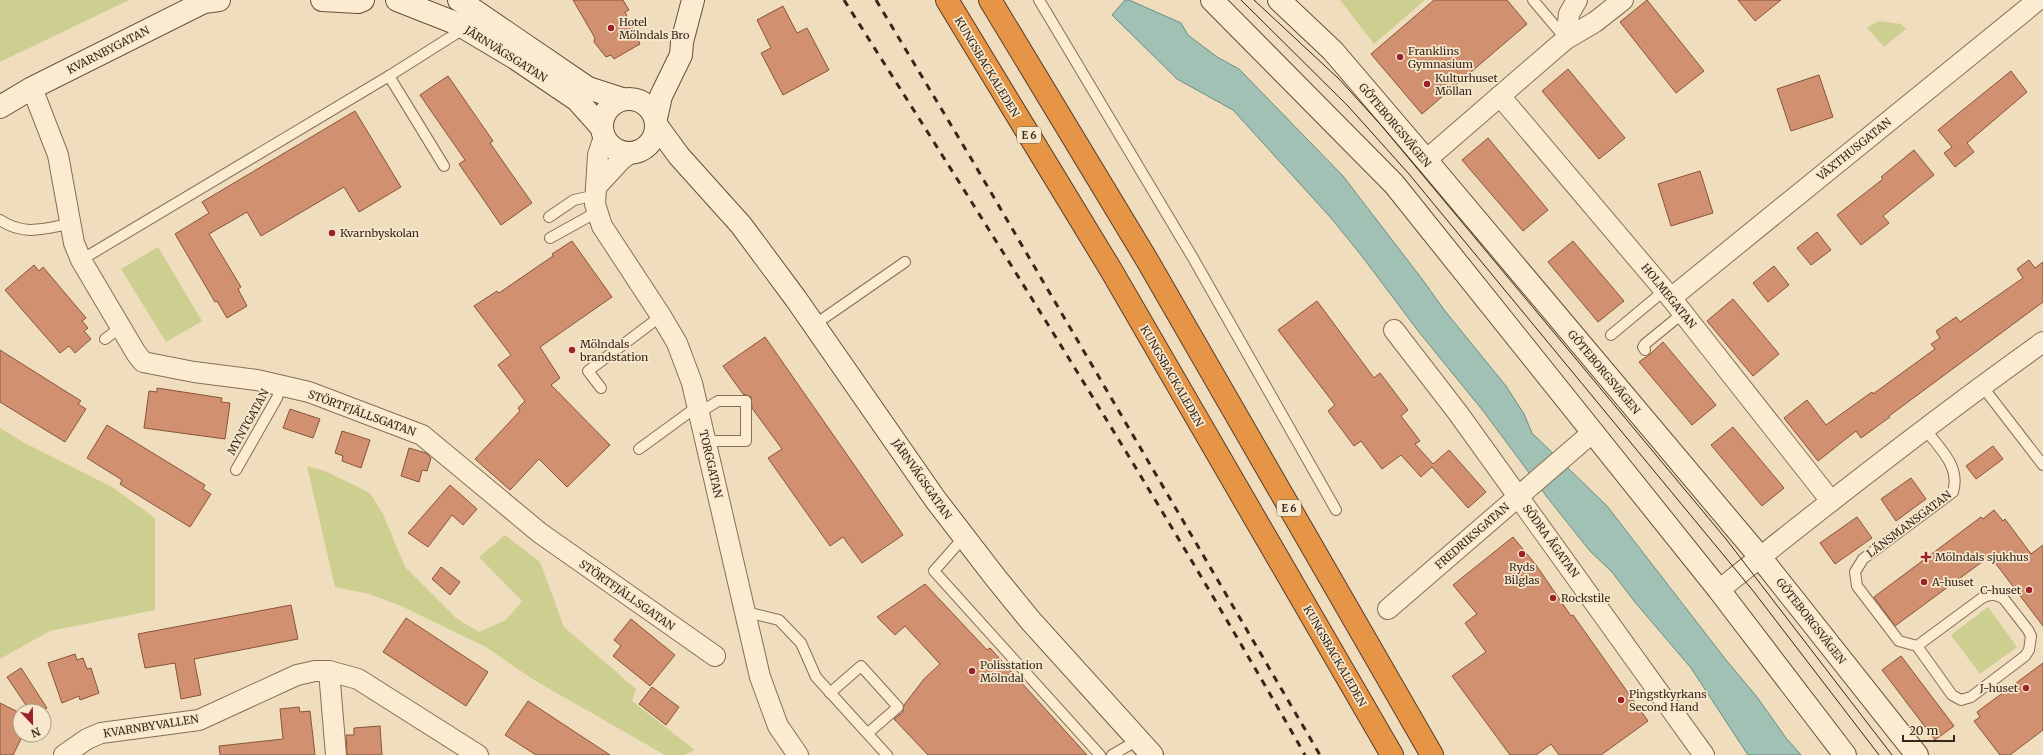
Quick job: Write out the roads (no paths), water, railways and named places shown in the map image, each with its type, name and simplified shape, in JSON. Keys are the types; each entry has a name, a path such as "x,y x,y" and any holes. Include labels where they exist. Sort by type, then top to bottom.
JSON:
{"highway":[{"name":"KUNGSBACKALEDEN","path":"946,0 1111,270 1392,755"},
{"name":"E 6","path":"990,0 1147,260 1432,755"}],"main road":[{"name":"KVARNBYGATAN","path":"0,107 32,88 204,2 219,0"},
{"path":"322,0 358,2 363,0"},
{"name":"JÄRNVÄGSGATAN","path":"398,0 465,28 515,58 577,100 603,132"},
{"name":"JÄRNVÄGSGATAN","path":"459,0 588,88 627,99"},
{"path":"682,42 671,50 664,66 652,83 627,99 613,103 607,110 603,118 603,132 615,149 636,152 650,143 661,96 681,55 682,42 693,0"},
{"path":"1212,0 1394,184 1719,590 1845,755"},
{"name":"GÖTEBORGSVÄGEN","path":"1279,0 1333,51 1426,160 1760,557 1917,755"},
{"path":"627,99 647,105 656,122"},
{"name":"JÄRNVÄGSGATAN","path":"656,122 679,156 741,225 814,325 935,499 964,537 1030,620 1145,747"},
{"name":"JÄRNVÄGSGATAN","path":"636,152 670,163 709,190"}],"street":[{"path":"1566,39 1569,14 1577,0"},
{"path":"1426,160 1566,39 1595,22 1623,0"},
{"name":"VÄXTHUSGATAN","path":"1673,300 2038,0"},
{"name":"STÖRTFJÄLLSGATAN","path":"32,88 58,155 69,224 80,260 136,353 144,362 308,392 422,435 540,533 715,656"},
{"name":"HOLMEGATAN","path":"1500,96 1673,300 1831,501"},
{"name":"TORGGATAN","path":"603,132 598,155 596,198 602,226 677,343 692,383 760,677 775,719 788,742 798,755"},
{"path":"596,198 621,160 636,152"},
{"name":"SÖDRA ÅGATAN","path":"1394,330 1523,493 1704,755"},
{"path":"1719,590 1925,429 2043,342"},
{"name":"FREDRIKSGATAN","path":"1388,609 1593,432"},
{"name":"KVARNBYVALLEN","path":"64,755 87,739 101,732 199,720 297,675 315,671 329,671 358,679 478,755"},
{"path":"329,671 336,755"}],"lane":[{"path":"1039,0 1190,252 1336,510"},
{"path":"1533,0 1566,39"},
{"path":"80,260 389,76 465,28"},
{"path":"389,76 444,166"},
{"path":"549,217 574,200 596,198"},
{"path":"550,238 596,198"},
{"path":"0,220 8,225 28,231 69,224"},
{"path":"814,325 905,262"},
{"path":"1611,335 1673,300"},
{"path":"1645,350 1643,347 1644,344 1673,300"},
{"path":"601,388 588,371 661,316"},
{"path":"105,339 121,327"},
{"name":"MYNTGATAN","path":"236,470 277,398 281,386"},
{"path":"1982,386 2043,465"},
{"path":"638,449 698,410 718,401 746,401 746,441 706,441"},
{"name":"LÄNSMANSGATAN","path":"1917,646 1899,641 1861,592 1855,579 1858,564 1863,559 1953,492 1956,481 1954,469 1925,429"},
{"path":"964,537 934,571 1100,755"},
{"path":"1990,595 2000,596 2004,599 2031,636 2029,650 2025,656 1967,700 1957,699 1952,695 1917,646 1982,598 1990,595"},
{"path":"746,612 780,620 801,643 816,677 888,755"},
{"path":"830,692 861,666 898,707 868,733"},
{"path":"1112,755 1126,748 1145,747"}],"tram line":[{"path":"1241,0 1348,106 1409,174 1754,592 1879,755"},
{"path":"1254,0 1339,79 1381,125 1726,539 1892,755"}],"railway":[{"path":"844,0 1021,281 1137,469 1305,755"},
{"path":"876,0 972,160 1320,755"}],"place":[{"name":"Hotel Mölndals Bro","path":"611,28"},
{"name":"Franklins Gymnasium","path":"1400,57"},
{"name":"Kulturhuset Möllan","path":"1427,84"},
{"name":"Kvarnbyskolan","path":"332,233"},
{"name":"Mölndals brandstation","path":"572,350"},
{"name":"Ryds Bilglas","path":"1522,554"},
{"name":"Mölndals sjukhus","path":"1926,557"},
{"name":"A-huset","path":"1924,582"},
{"name":"C-huset","path":"2029,590"},
{"name":"Rockstile","path":"1553,598"},
{"name":"Polisstation Mölndal","path":"972,671"},
{"name":"J-huset","path":"2026,688"},
{"name":"Pingstkyrkans Second Hand","path":"1621,700"}]}
